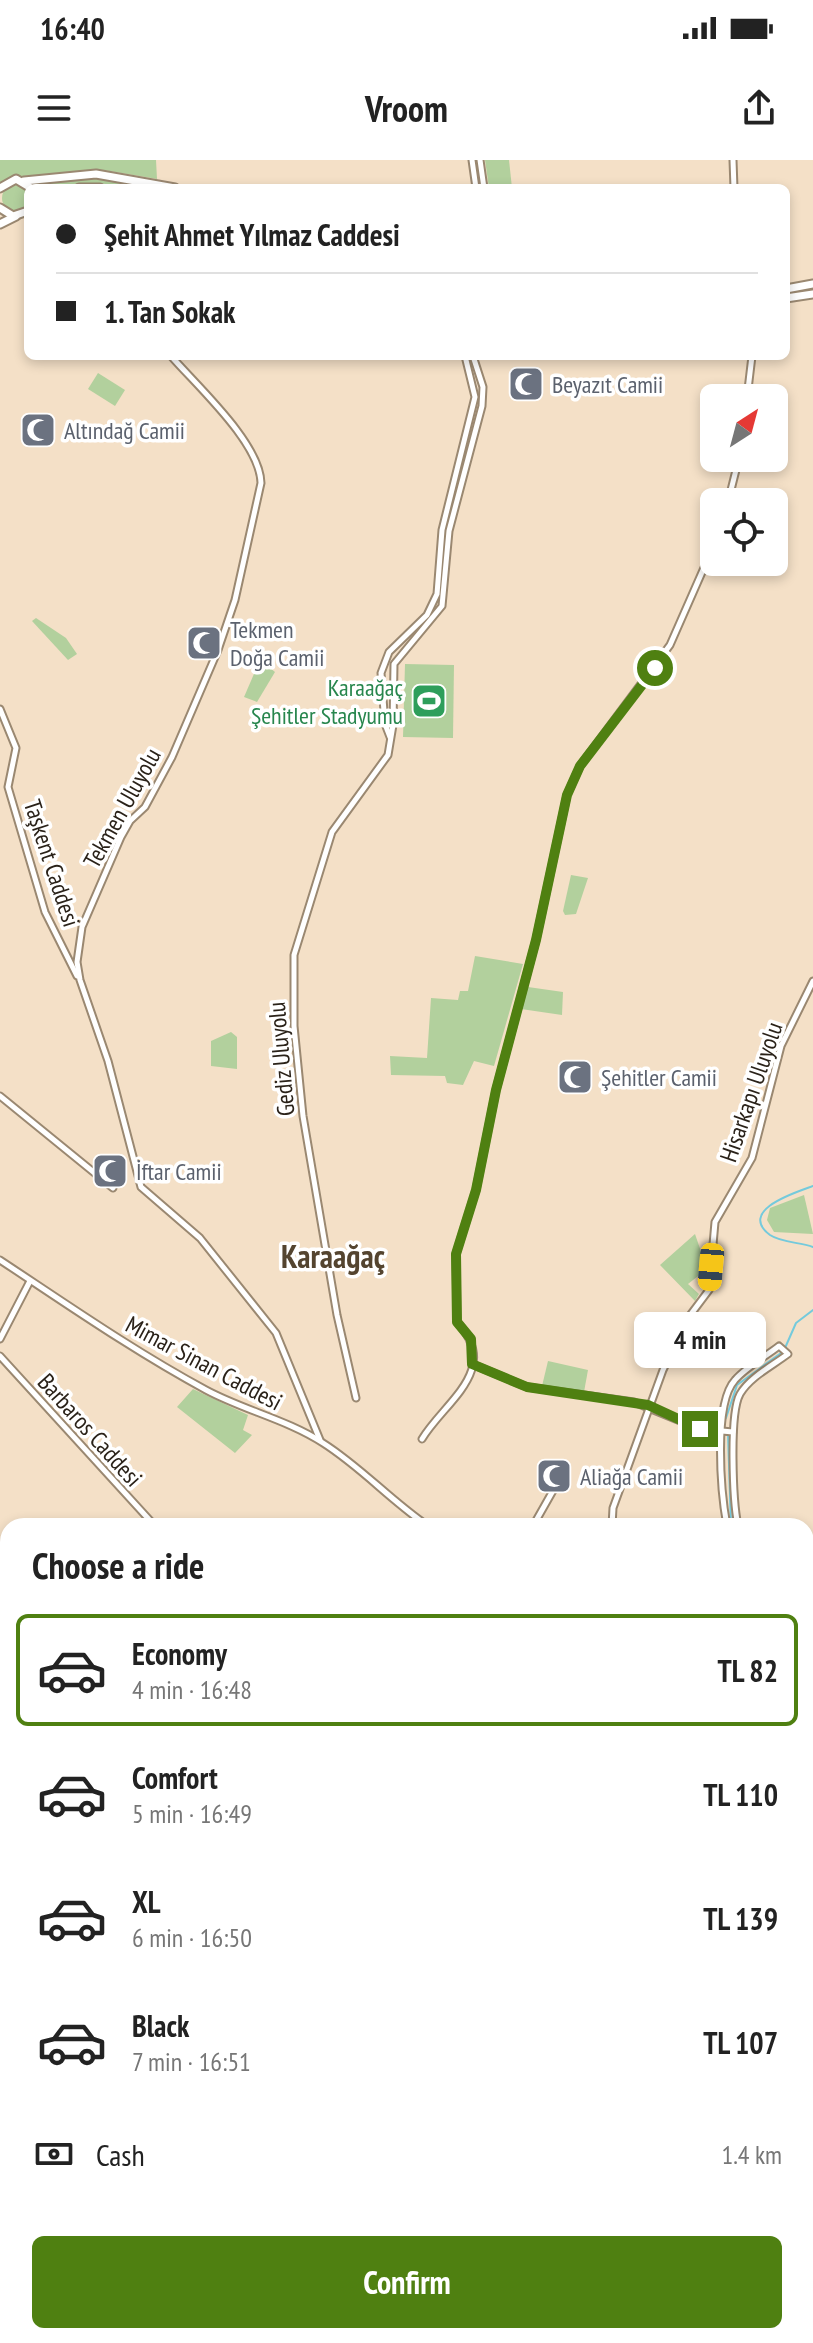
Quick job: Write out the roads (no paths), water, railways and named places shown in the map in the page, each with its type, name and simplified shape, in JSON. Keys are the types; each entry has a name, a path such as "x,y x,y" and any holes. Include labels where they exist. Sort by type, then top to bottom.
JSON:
{"main road":[{"path":"0,187 12,180 96,174 152,184"},
{"path":"24,181 27,184"},
{"path":"0,208 24,215"},
{"path":"0,224 24,215"},
{"path":"790,288 813,284"},
{"path":"790,297 813,294"}],"street":[{"path":"472,160 475,184"},
{"path":"480,160 483,184"},
{"path":"733,160 734,184"},
{"name":"Tekmen Uluyolu","path":"174,360 234,428 261,469 261,483 235,600 206,683 145,807 130,821 121,837 90,906 79,943 80,980 108,1061 141,1187 200,1238 276,1333 320,1440"},
{"path":"390,738 385,724 381,673 391,649 427,615 435,603 440,542 475,397 466,360"},
{"name":"Gediz Uluyolu","path":"356,1398 337,1315 297,1077 295,946 332,832 384,762 390,738 394,664 442,606 449,531 483,394 474,360"},
{"path":"749,384 752,360"},
{"path":"448,502 456,504"},
{"path":"422,1439 436,1416 458,1399 472,1364 471,1339 457,1322 456,1254 476,1190 496,1090 536,940 567,795 580,766 670,645 700,576"},
{"name":"Taşkent Caddesi","path":"0,709 16,748 8,787 45,912 80,980"},
{"name":"Hisarkapı Uluyolu","path":"612,1518 613,1508 648,1405 677,1339 709,1290 715,1222 752,1158 781,1046 813,981"},
{"path":"0,1096 113,1188"},
{"name":"Mimar Sinan Caddesi","path":"0,1260 102,1329 208,1391 320,1440 358,1467 390,1499 417,1518"},
{"path":"0,1339 30,1281"},
{"path":"726,1518 720,1422 735,1379 779,1346 788,1354 749,1383 736,1404 733,1432 738,1518"},
{"name":"Barbaros Caddesi","path":"0,1356 148,1518"},
{"path":"472,1364 527,1387 648,1405 700,1429 733,1432"},
{"path":"720,1422 733,1423"},
{"path":"538,1518 563,1473"}],"waterway":[{"path":"813,1186 773,1203 761,1218 762,1226 770,1235 813,1247"},
{"path":"785,1348 796,1323 813,1310"},
{"path":"726,1418 737,1385 781,1353"},
{"path":"728,1434 731,1518"}],"place":[{"name":"Beyazıt Camii","path":"526,384"},
{"name":"Altındağ Camii","path":"38,430"},
{"name":"Tekmen Doğa Camii","path":"204,643"},
{"name":"Karaağaç Şehitler Stadyumu","path":"429,701"},
{"name":"Şehitler Camii","path":"575,1077"},
{"name":"İftar Camii","path":"110,1171"},
{"name":"Aliağa Camii","path":"554,1476"}],"district":[{"name":"Karaağaç","path":"333,1256"}]}
